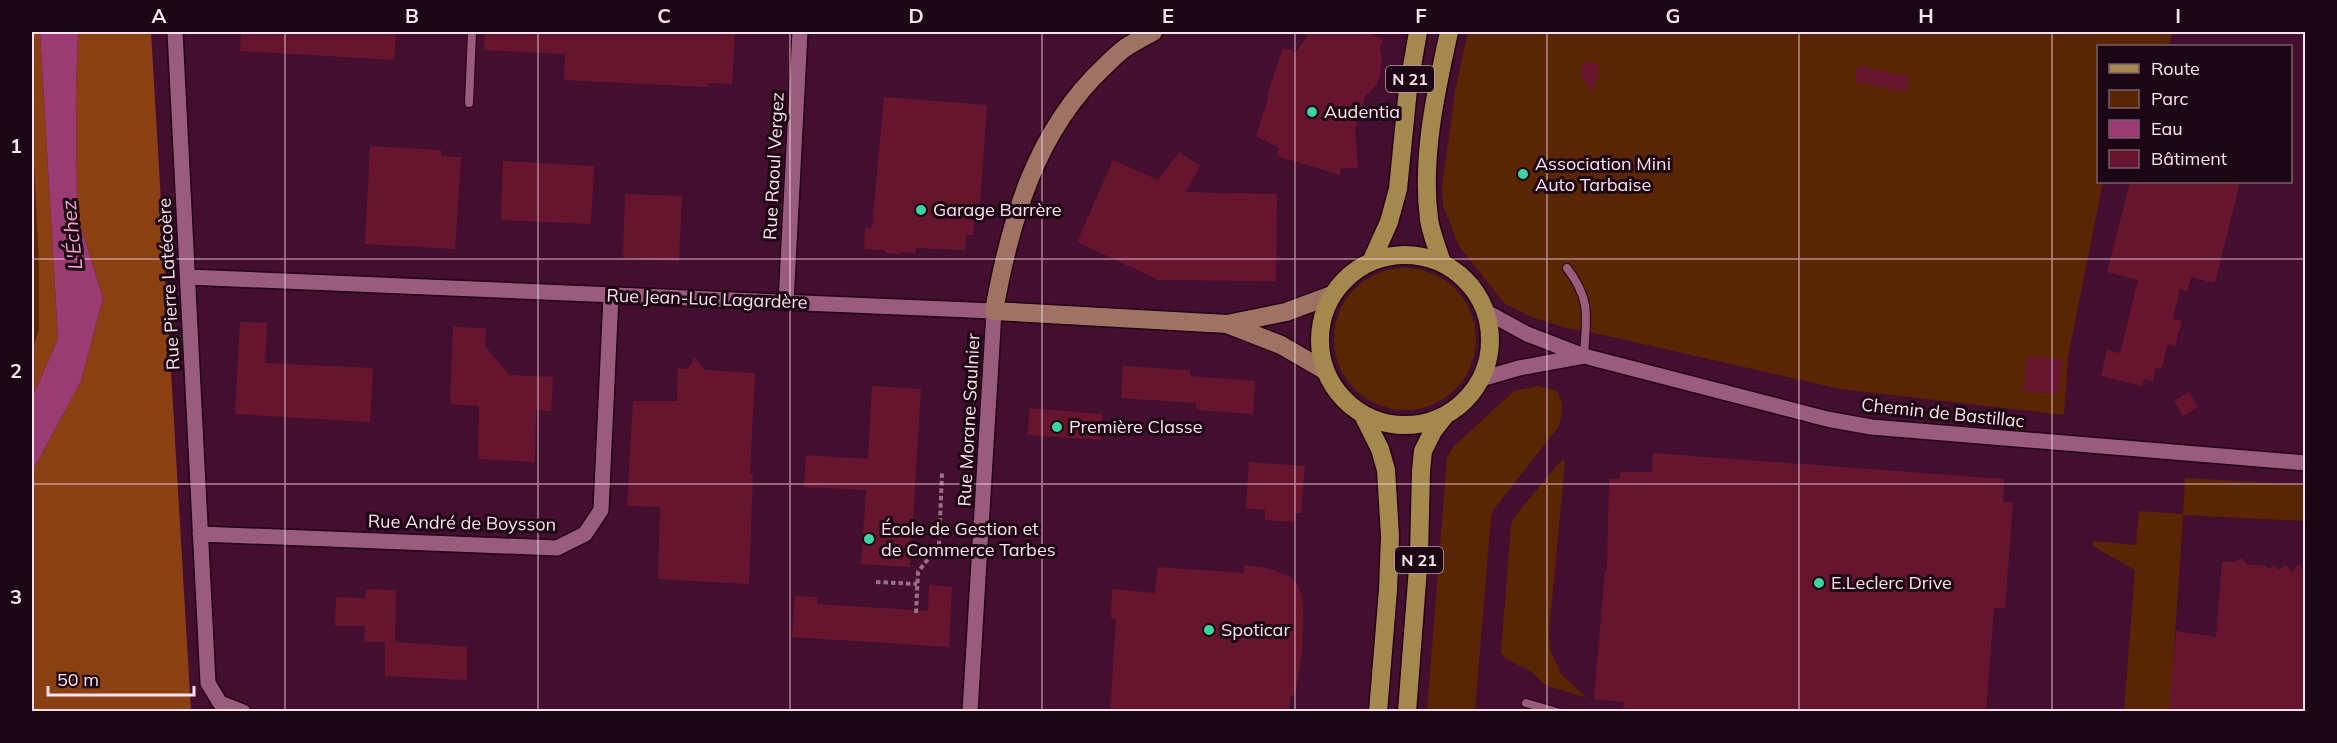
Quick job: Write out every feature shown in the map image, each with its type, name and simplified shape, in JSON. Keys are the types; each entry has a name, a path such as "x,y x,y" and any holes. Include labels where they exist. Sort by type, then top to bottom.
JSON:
{"main road":[{"name":"N 21","path":"1371,262 1389,222 1398,189 1408,89 1418,32"},
{"name":"N 21","path":"1442,263 1429,221 1427,190 1431,134 1449,32"},
{"path":"1394,255 1419,256 1442,263 1460,275 1475,291 1485,311 1490,333 1489,357 1481,379 1466,400 1446,416 1426,423 1404,426 1383,423 1363,416 1347,404 1334,388 1324,370 1319,345 1322,319 1332,295 1349,275 1371,262 1394,255"},
{"name":"N 21","path":"1363,416 1380,449 1386,470 1390,536 1378,711"},
{"name":"N 21","path":"1407,711 1419,555 1423,452 1433,431 1446,416"}],"street":[{"name":"Rue Pierre Latécoère","path":"175,32 208,683 220,703 243,711"},
{"name":"Rue Raoul Vergez","path":"786,302 800,32"},
{"path":"994,311 1002,268 1023,192 1040,153 1064,113 1090,79 1124,48 1153,32"},
{"name":"Rue Jean-Luc Lagardère","path":"188,277 994,311 1227,324 1286,312 1332,295"},
{"name":"Rue André de Boysson","path":"200,534 557,548 585,534 601,510 611,296"},
{"name":"Rue Morane Saulnier","path":"970,711 994,311"},
{"name":"Chemin de Bastillac","path":"1485,311 1527,334 1584,356 1827,419 1871,427 2306,463"},
{"name":"Rue Jean-Luc Lagardère","path":"1227,324 1281,345 1324,370"},
{"name":"Chemin de Bastillac","path":"1481,379 1519,368 1584,356"}],"lane":[{"path":"469,102 472,32"},
{"path":"1567,268 1580,285 1587,305 1584,356"},
{"path":"1526,703 1557,711"}],"path":[{"path":"916,613 918,572 939,545 942,473"},
{"path":"876,582 917,585"}],"green space":[{"path":"1468,32 2173,32 2169,45 2097,45 2097,183 2103,183 2068,357 2064,415 1840,389 1566,328 1532,317 1505,304 1459,246 1443,206 1442,186 1456,86"},
{"path":"32,122 39,265 39,330 32,350"},
{"path":"1405,268 1432,273 1456,288 1471,312 1476,339 1471,366 1456,390 1432,405 1405,410 1378,405 1354,390 1339,366 1334,339 1339,312 1354,288 1378,273"},
{"path":"1538,386 1557,391 1562,404 1561,417 1559,426 1494,509 1491,517 1475,711 1427,711 1447,458 1453,447 1514,391"},
{"path":"1563,460 1565,462 1549,633 1551,652 1561,674 1587,698 1545,685 1532,672 1505,658 1501,652 1511,524"},
{"path":"2185,478 2305,485 2305,521 2183,515 2170,711 2124,711 2135,570 2093,546 2093,541 2136,545 2139,511 2183,514"}],"shaded area":[{"path":"32,32 40,32 58,339 32,398 32,350 39,330 39,265 32,122"},
{"path":"78,32 151,32 191,711 32,712 32,472 81,381 103,298 77,214"}],"water":[{"name":"L'Échez","path":"40,32 78,32 77,214 103,298 81,381 32,472 32,398 58,339"}],"building":[{"path":"241,32 396,32 394,60 240,51"},
{"path":"485,32 735,32 732,84 709,83 708,87 564,80 565,54 484,50"},
{"name":"Audentia","path":"1310,32 1373,32 1372,35 1383,39 1380,48 1382,59 1380,76 1377,84 1365,97 1355,128 1358,168 1341,168 1340,175 1277,156 1279,148 1256,136 1283,48 1296,52"},
{"path":"1584,61 1599,65 1593,92 1580,75"},
{"path":"1858,66 1909,77 1906,92 1855,81"},
{"path":"884,97 987,105 980,204 976,204 973,235 966,235 965,250 916,248 915,253 901,252 900,254 885,253 885,250 864,249 865,228 872,228"},
{"path":"370,146 441,150 441,156 461,157 455,249 365,244"},
{"path":"1179,152 1200,166 1186,192 1277,194 1276,281 1159,280 1077,242 1113,160 1158,180"},
{"path":"503,161 594,166 591,224 501,220"},
{"path":"2130,183 2240,183 2215,283 2191,277 2187,291 2180,289 2173,319 2182,321 2175,346 2168,344 2161,369 2156,368 2153,381 2144,379 2142,386 2101,376 2107,350 2120,353 2138,280 2107,272"},
{"path":"625,194 682,196 679,261 623,258"},
{"path":"240,322 267,323 265,363 373,368 370,422 235,414"},
{"path":"453,327 486,328 485,346 509,375 553,377 551,411 536,410 535,462 478,459 479,406 450,404"},
{"path":"2027,356 2062,359 2059,394 2024,391"},
{"path":"695,358 705,370 755,373 750,474 753,474 749,584 658,579 660,507 627,506 633,401 677,401 678,368 688,369"},
{"path":"1123,366 1190,370 1190,376 1255,381 1253,414 1197,410 1196,403 1121,398"},
{"path":"872,386 921,389 910,567 861,564 866,490 804,487 806,455 868,459"},
{"path":"2189,392 2198,407 2183,416 2174,401"},
{"path":"1030,408 1102,414 1101,440 1027,435"},
{"name":"E.Leclerc Drive","path":"1653,453 2004,479 2003,502 2013,502 2005,608 1994,608 1986,711 1623,711 1624,702 1594,699 1605,570 1607,570 1609,479 1619,479 1621,472 1652,472"},
{"path":"1249,462 1305,466 1301,513 1295,513 1295,522 1265,520 1265,510 1246,508"},
{"path":"2241,558 2248,565 2262,565 2270,569 2274,565 2279,570 2286,565 2292,572 2299,565 2306,573 2306,711 2169,711 2176,631 2216,637 2222,561 2235,562"},
{"name":"Spoticar","path":"1244,565 1267,568 1289,576 1301,593 1303,604 1302,652 1295,695 1290,696 1289,711 1110,711 1116,619 1111,618 1112,589 1155,593 1158,567 1244,573"},
{"path":"929,585 952,587 949,647 792,637 795,596 818,597 817,604 928,611"},
{"path":"366,589 396,590 395,642 467,647 467,680 385,676 385,642 364,642 365,626 335,626 336,597 365,598"}],"place":[{"name":"Audentia","path":"1312,112"},
{"name":"Association Mini Auto Tarbaise","path":"1523,174"},
{"name":"Garage Barrère","path":"921,210"},
{"name":"Première Classe","path":"1057,427"},
{"name":"École de Gestion et de Commerce Tarbes","path":"869,539"},
{"name":"E.Leclerc Drive","path":"1819,583"},
{"name":"Spoticar","path":"1209,630"}]}
